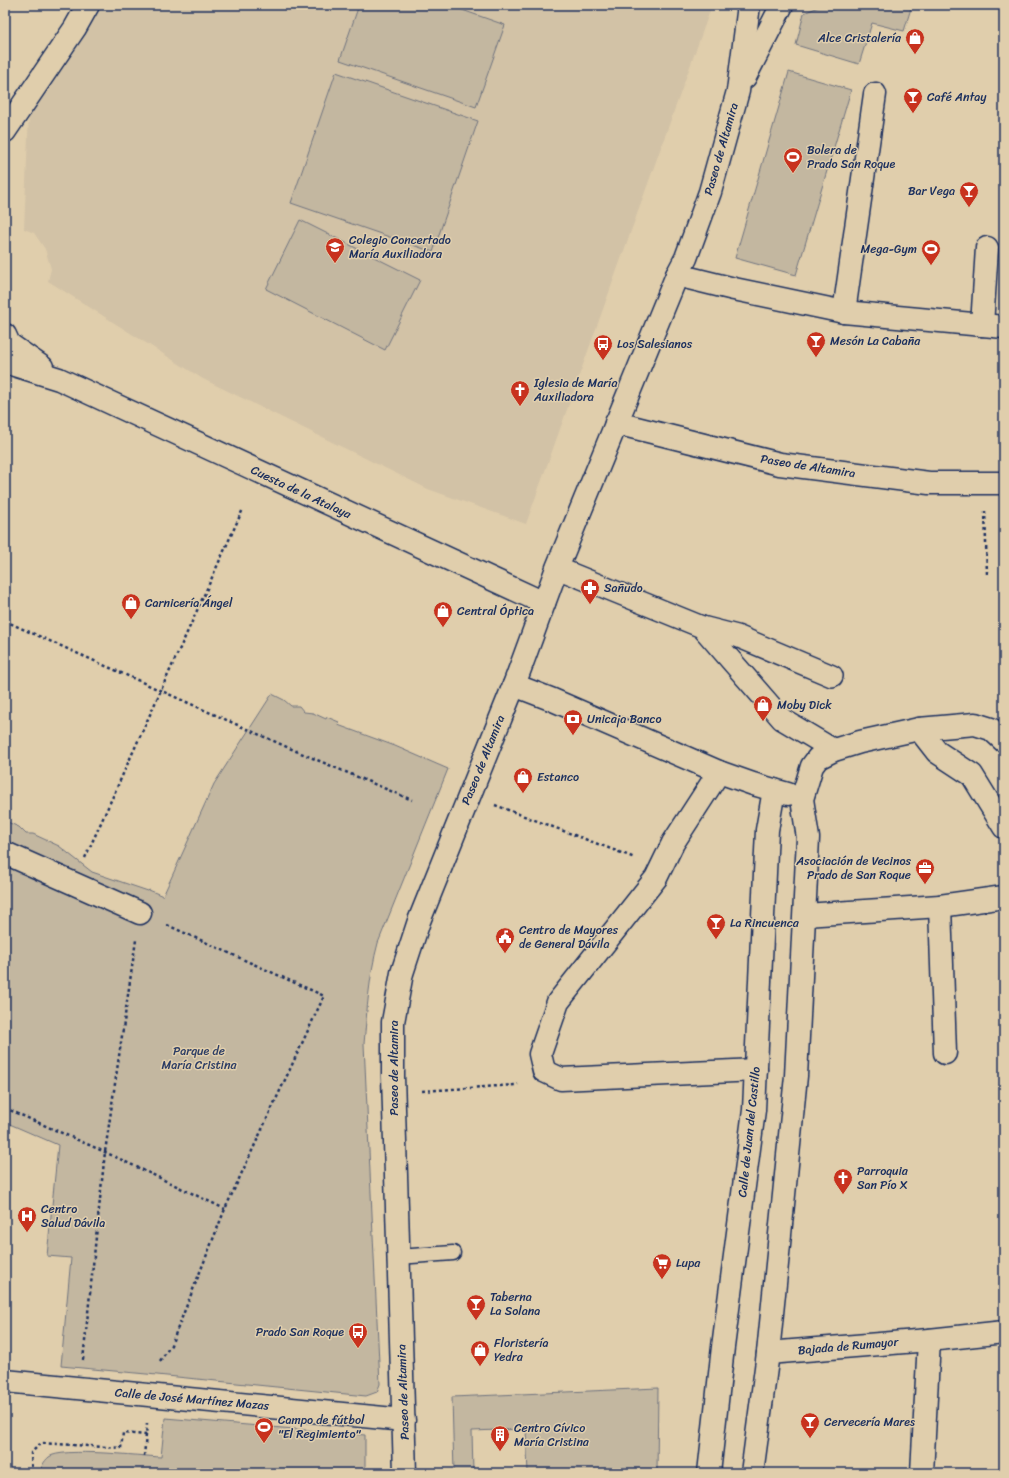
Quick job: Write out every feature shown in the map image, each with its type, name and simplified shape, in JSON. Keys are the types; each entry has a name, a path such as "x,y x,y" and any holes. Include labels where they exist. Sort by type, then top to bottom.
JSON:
{"street":[{"path":"5,131 71,34 88,5"},
{"name":"Paseo de Altamira","path":"405,1473 393,1093 393,1022 402,973 419,922 514,685 557,568 616,423 686,258 710,192 738,91 749,5"},
{"name":"Paseo de Altamira","path":"738,91 782,5"},
{"path":"844,312 875,94"},
{"path":"982,325 987,248"},
{"path":"678,275 734,289 844,312 1004,327"},
{"name":"Cuesta de la Atalaya","path":"5,335 9,344 59,379"},
{"name":"Cuesta de la Atalaya","path":"5,362 59,379 544,604"},
{"name":"Paseo de Altamira","path":"616,423 780,464 929,483 994,483"},
{"path":"557,568 702,627 737,636 832,676"},
{"path":"702,627 782,719 834,750"},
{"path":"514,685 553,700 719,772 802,799"},
{"path":"752,1473 768,1353 796,1076 808,838 802,799 812,766 818,758 834,750 860,742 919,729 975,724 991,729 1004,741"},
{"path":"919,729 937,752 972,775 1004,828"},
{"path":"719,772 673,843 656,878 558,1002 540,1054 544,1071 561,1079 756,1070"},
{"name":"Calle de Juan del Castillo","path":"709,1473 723,1347 754,1110 767,830 774,790"},
{"path":"5,853 140,913"},
{"path":"805,915 940,906 1004,897"},
{"path":"940,906 945,1053"},
{"name":"Bajada de Rumayor","path":"768,1353 929,1340 1004,1332"},
{"path":"922,1473 929,1340"},
{"name":"Calle de José Martínez Mazas","path":"5,1381 404,1420"}],"lane":[{"path":"398,1257 453,1253"}],"path":[{"path":"987,574 994,483"},
{"path":"73,883 243,508"},
{"path":"5,621 296,751 412,800"},
{"path":"469,795 660,868"},
{"path":"80,1388 105,1152 140,913 324,996 225,1209 171,1345 160,1361"},
{"path":"393,1093 515,1085 544,1071"},
{"path":"5,1108 105,1152 225,1209"},
{"path":"144,1456 148,1417"},
{"path":"32,1473 32,1454 41,1443 121,1448 123,1433 146,1435"}],"shaded area":[{"name":"Colegio Concertado María Auxiliadora","path":"95,5 712,5 526,524 428,489 203,379 48,281 51,269 45,249 34,233 24,229 29,113"}],"green space":[{"path":"359,5 448,5 505,25 476,107 340,60"},
{"path":"823,5 912,5 904,31 872,23 859,64 796,45 804,13"},
{"path":"336,72 478,121 433,252 291,203"},
{"name":"Bolera de Prado San Roque","path":"789,72 851,90 796,275 735,258"},
{"path":"300,220 420,280 385,350 266,289"},
{"name":"Parque de María Cristina","path":"272,694 284,700 291,706 299,706 304,712 313,713 326,719 327,717 339,722 338,725 395,746 448,769 378,943 372,968 364,1044 380,1384 377,1392 366,1396 61,1366 71,1258 47,1256 58,1145 5,1122 5,821 19,827 26,834 33,834 59,846 92,872 148,891 149,890 163,896 214,784"},
{"path":"658,1388 657,1473 528,1473 526,1429 472,1431 473,1473 454,1473 452,1397"},
{"name":"Campo de fútbol \"El Regimiento\"","path":"165,1418 365,1435 365,1473 40,1473 46,1460 56,1454 84,1452 161,1457"}],"place":[{"name":"Alce Cristalería","path":"915,55"},
{"name":"Café Antay","path":"913,114"},
{"name":"Bolera de Prado San Roque","path":"793,174"},
{"name":"Bar Vega","path":"969,208"},
{"name":"Colegio Concertado María Auxiliadora","path":"335,264"},
{"name":"Mega-Gym","path":"931,266"},
{"name":"Mesón La Cabaña","path":"816,358"},
{"name":"Los Salesianos","path":"603,361"},
{"name":"Iglesia de María Auxiliadora","path":"520,407"},
{"name":"Sañudo","path":"590,605"},
{"name":"Carnicería Ángel","path":"131,620"},
{"name":"Central Óptica","path":"443,628"},
{"name":"Moby Dick","path":"763,722"},
{"name":"Unicaja Banco","path":"573,736"},
{"name":"Estanco","path":"523,794"},
{"name":"Asociación de Vecinos Prado de San Roque","path":"925,885"},
{"name":"La Rincuenca","path":"716,940"},
{"name":"Centro de Mayores de General Dávila","path":"505,954"},
{"name":"Parroquia San Pío X","path":"843,1195"},
{"name":"Centro Salud Dávila","path":"27,1233"},
{"name":"Lupa","path":"662,1280"},
{"name":"Taberna La Solana","path":"476,1321"},
{"name":"Prado San Roque","path":"358,1349"},
{"name":"Floristería Yedra","path":"480,1367"},
{"name":"Cervecería Mares","path":"810,1439"},
{"name":"Campo de fútbol \"El Regimiento\"","path":"264,1444"},
{"name":"Centro Cívico María Cristina","path":"500,1452"}]}
